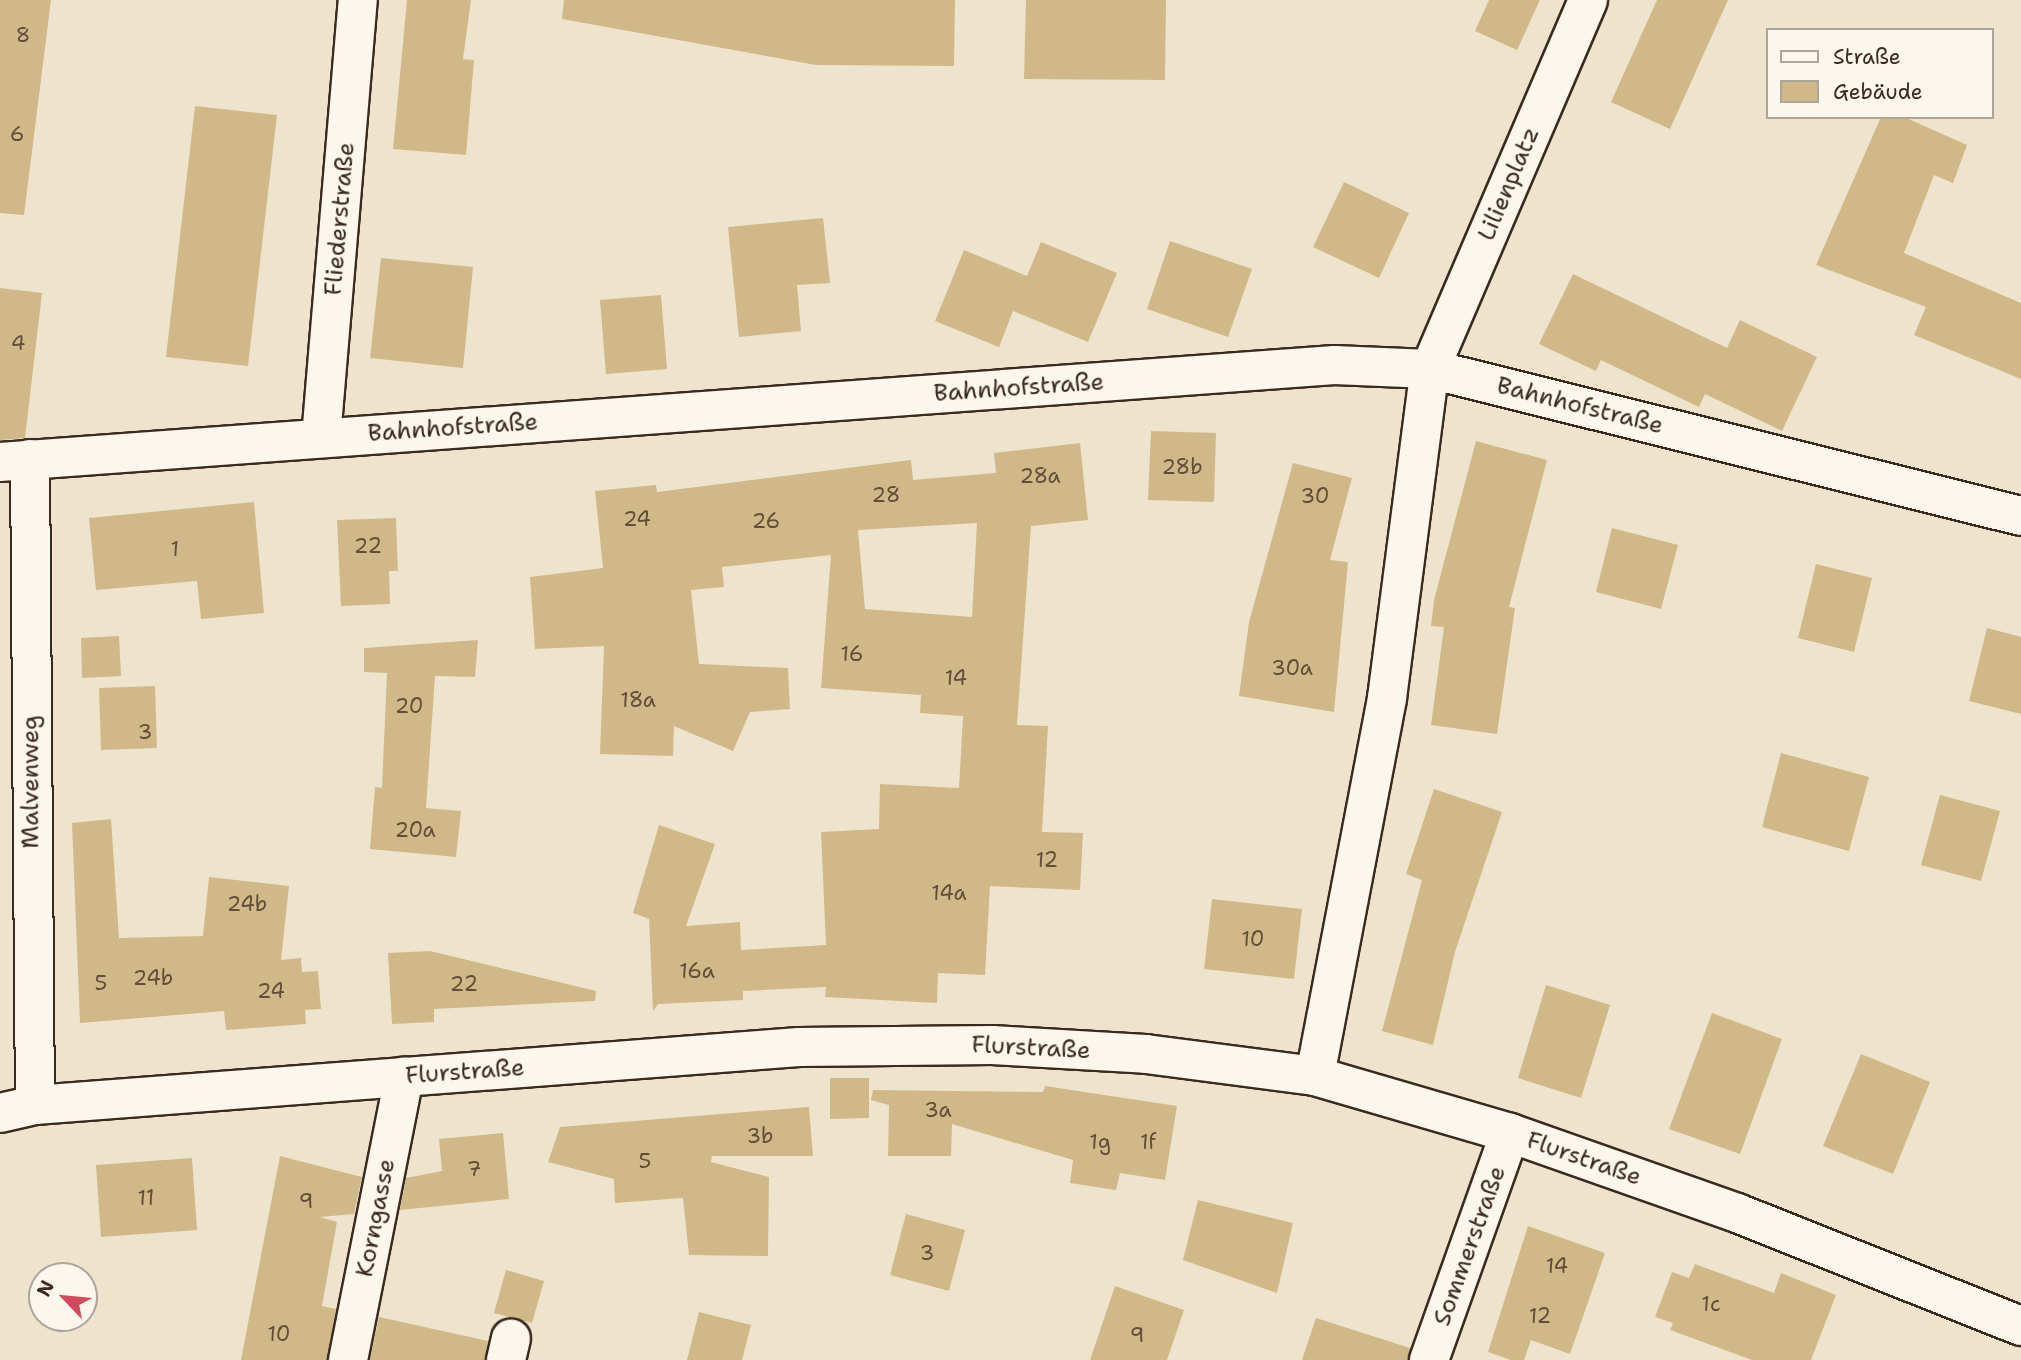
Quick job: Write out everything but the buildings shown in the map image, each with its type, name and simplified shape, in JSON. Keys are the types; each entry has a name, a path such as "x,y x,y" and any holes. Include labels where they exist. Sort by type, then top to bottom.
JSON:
{"street":[{"name":"Fliederstraße","path":"321,438 358,0"},
{"name":"Lilienplatz","path":"1315,1076 1387,698 1430,369 1588,0"},
{"name":"Bahnhofstraße","path":"15,460 1334,365 1430,369 2021,516"},
{"name":"Malvenweg","path":"15,460 17,1109"},
{"name":"Flurstraße","path":"17,1109 404,1076 799,1047 992,1045 1146,1054 1315,1076 1510,1133 1737,1213 2021,1326"},
{"name":"Korngasse","path":"348,1360 404,1076"},
{"name":"Sommerstraße","path":"1429,1360 1510,1133"}]}
